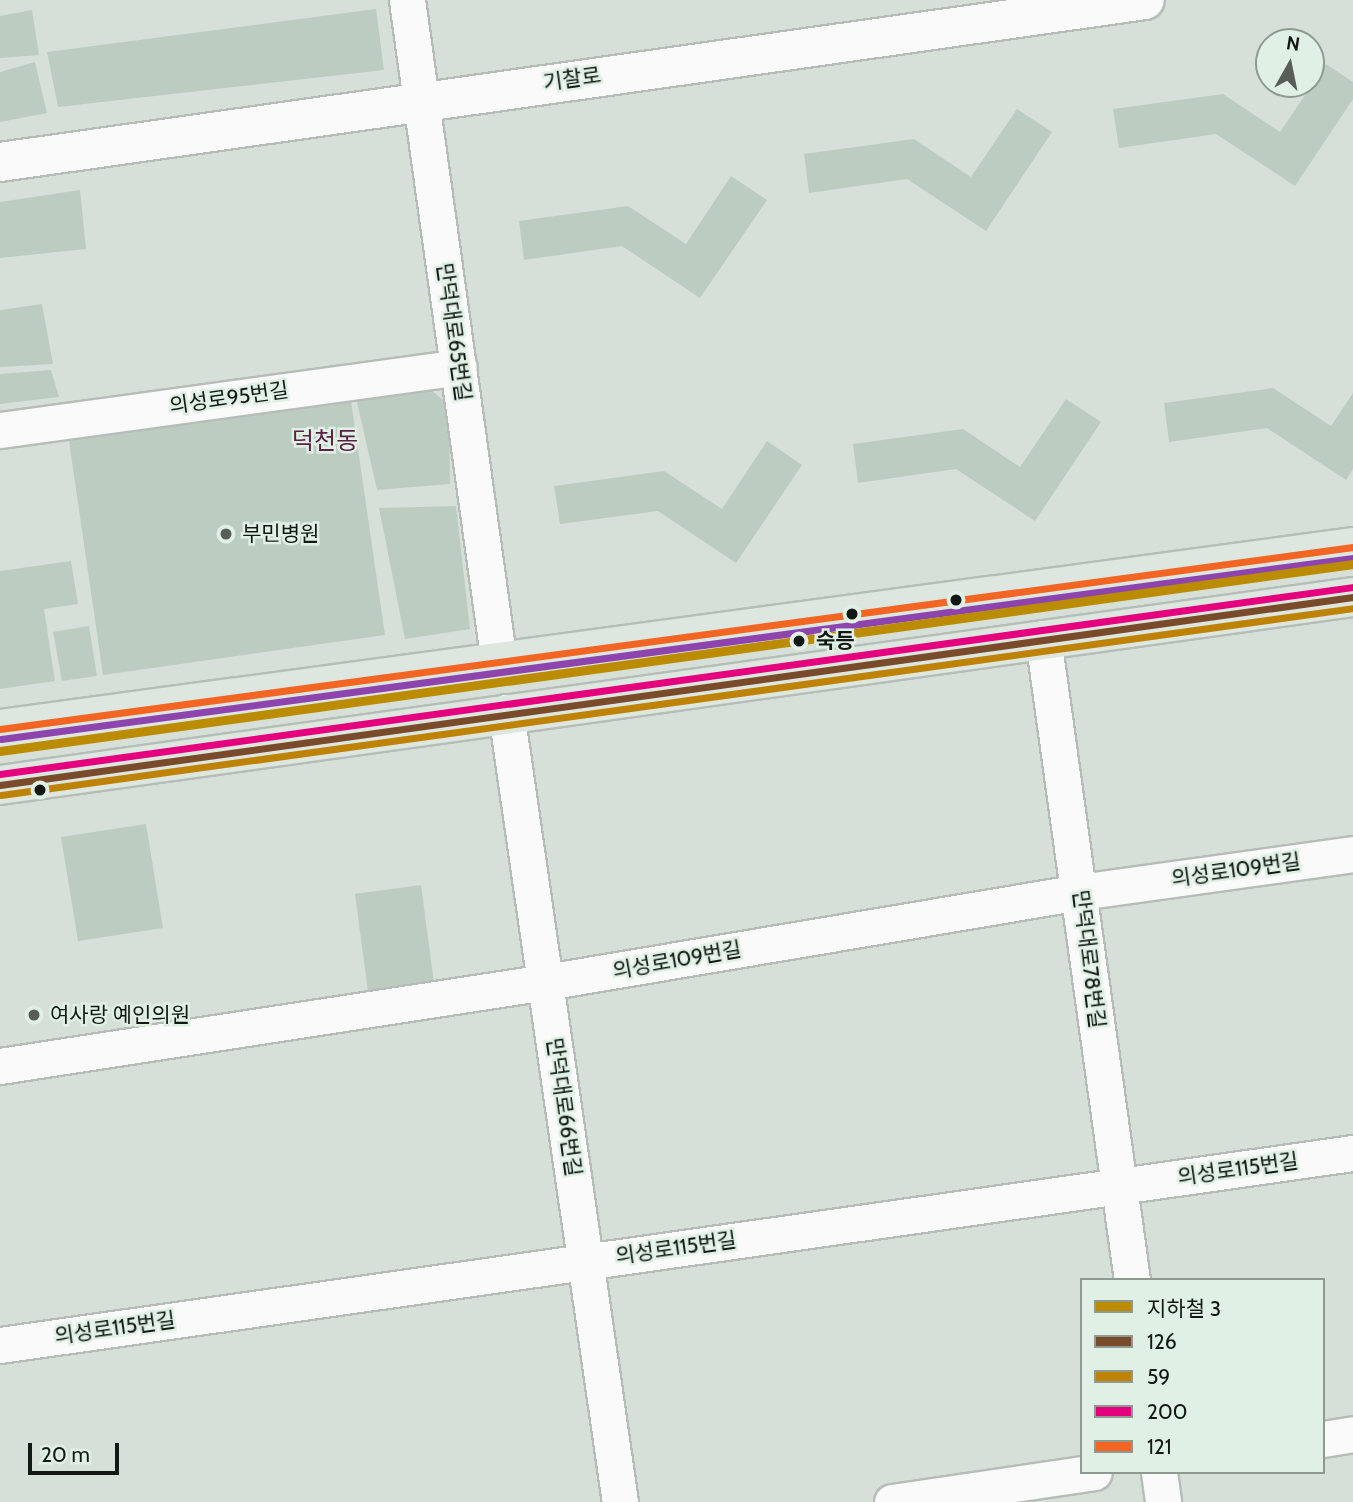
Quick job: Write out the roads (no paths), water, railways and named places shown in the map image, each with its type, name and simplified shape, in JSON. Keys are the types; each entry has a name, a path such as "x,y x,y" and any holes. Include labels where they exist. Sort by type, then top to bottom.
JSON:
{"main road":[{"path":"0,729 1353,547"},
{"path":"0,785 506,712 1353,597"}],"street":[{"name":"만덕대로65번길","path":"407,0 499,663"},
{"name":"기찰로","path":"0,162 421,100 964,12 1144,0"},
{"name":"의성로95번길","path":"0,430 459,367"},
{"name":"만덕대로78번길","path":"1043,638 1132,1278"},
{"name":"만덕대로66번길","path":"506,712 620,1502"},
{"name":"의성로109번길","path":"0,1066 546,982 1080,892 1353,854"},
{"name":"의성로115번길","path":"0,1345 1118,1184 1353,1153"},
{"path":"1325,1439 1353,1434"},
{"path":"892,1502 1081,1474"},
{"path":"1159,1474 1163,1502"}],"metro line":[{"name":"3","path":"0,751 1353,564"}],"place":[{"name":"부민병원","path":"226,534"},
{"name":"숙등","path":"799,641"},
{"name":"여사랑 예인의원","path":"34,1015"}],"district":[{"name":"덕천동","path":"325,441"}]}
